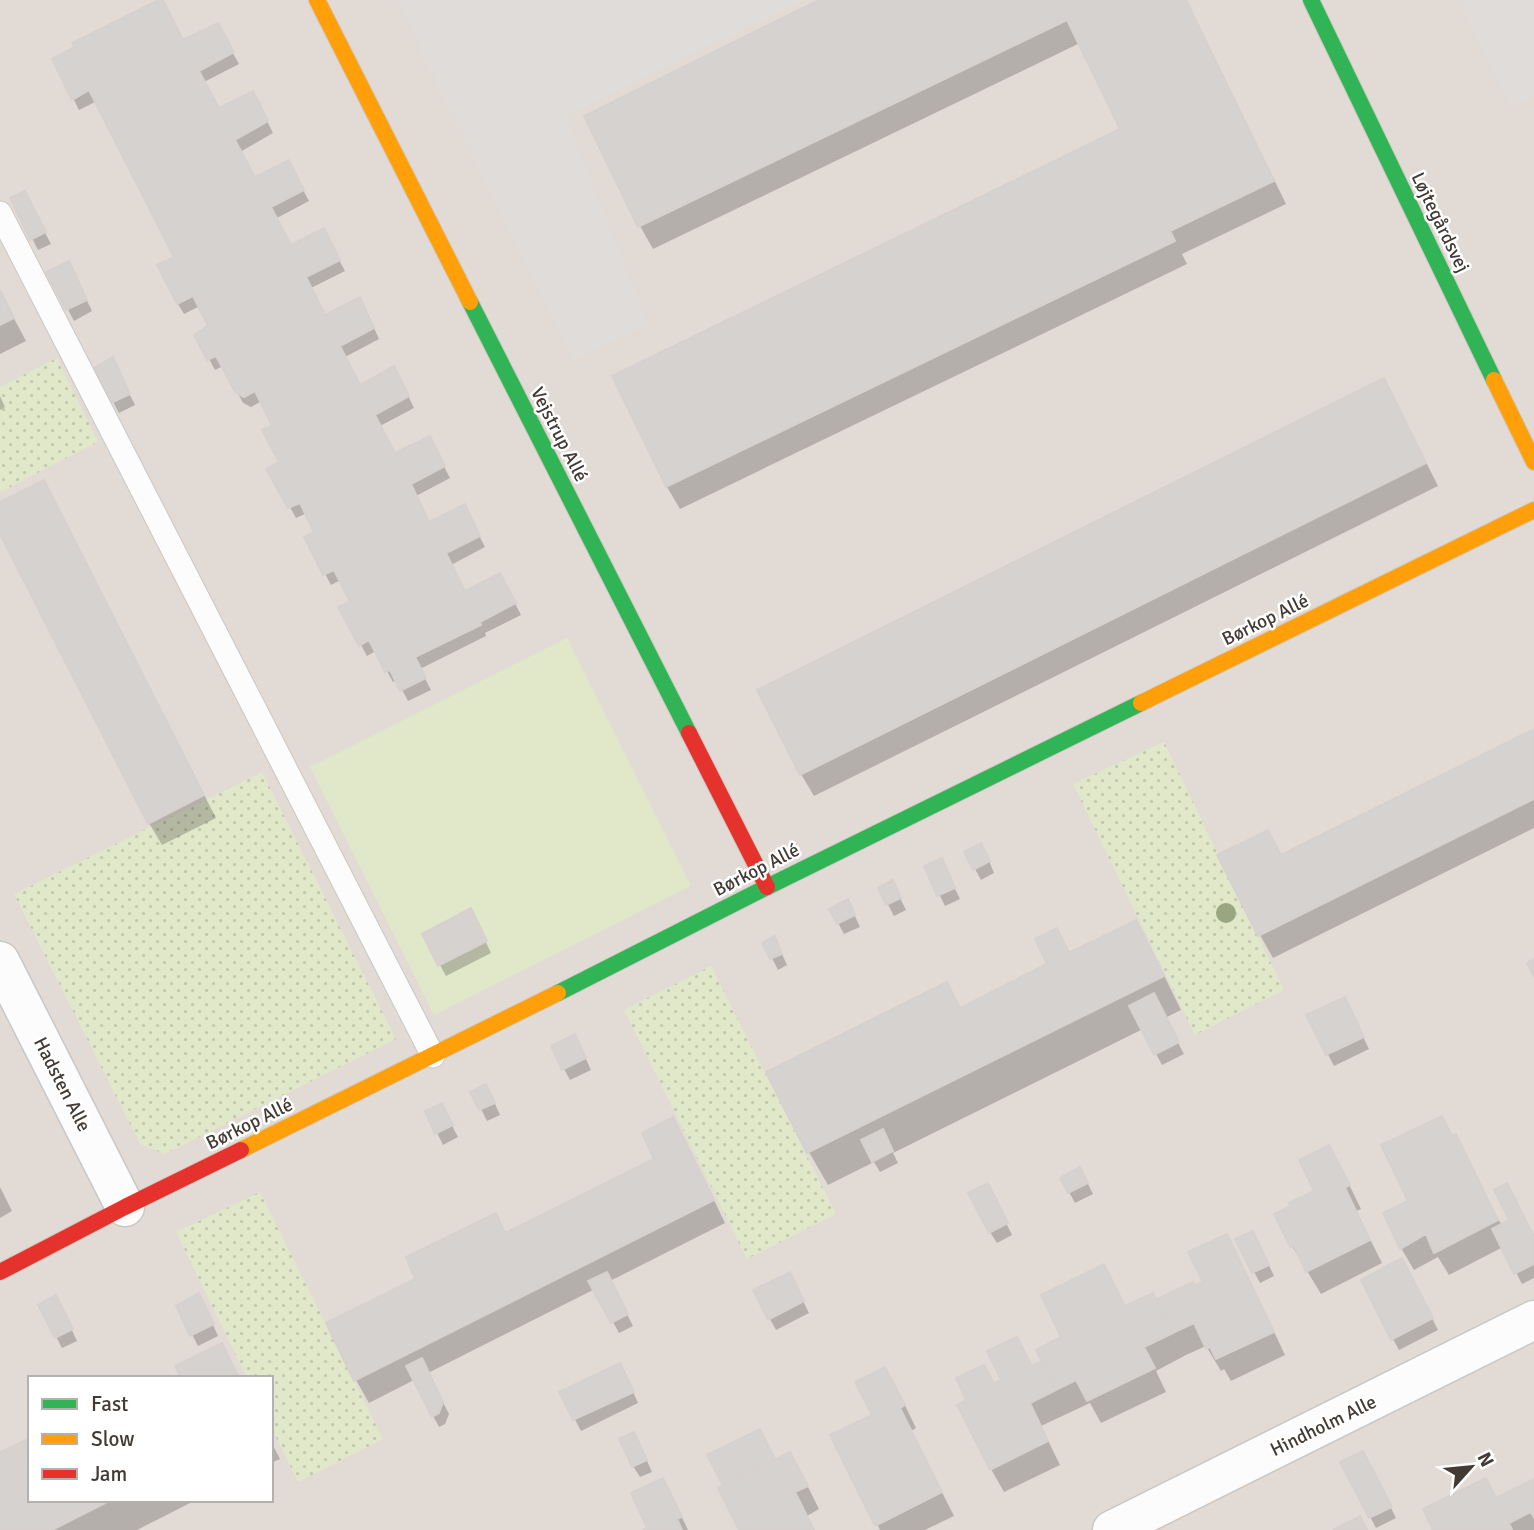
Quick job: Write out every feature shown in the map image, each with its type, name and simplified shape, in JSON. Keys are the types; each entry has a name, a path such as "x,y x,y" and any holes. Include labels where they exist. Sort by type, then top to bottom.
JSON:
{"street":[{"name":"Vejstrup Allé","path":"317,0 767,887"},
{"name":"Løjtegårdsvej","path":"1311,0 1534,462"},
{"name":"Børkop Allé","path":"0,1272 767,887 1534,510"},
{"name":"Hadsten Alle","path":"0,961 125,1207"},
{"name":"Hindholm Alle","path":"1112,1530 1534,1321"}],"lane":[{"path":"0,213 433,1056"}],"shaded area":[{"path":"0,0 1534,0 1534,1530 0,1530"},
{"path":"396,0 803,0 565,116 649,325 574,359"},
{"path":"1460,0 1534,0 1534,96 1510,107"}],"green space":[{"path":"57,358 98,442 0,492 0,387"},
{"path":"567,638 691,886 434,1015 310,767"},
{"path":"1164,742 1284,990 1195,1035 1073,784"},
{"path":"262,772 396,1039 165,1154 140,1144 14,894"},
{"path":"711,966 836,1214 747,1259 624,1010"},
{"path":"260,1192 383,1439 298,1482 273,1431 273,1376 246,1376 176,1232"}],"building":[{"path":"158,0 163,0 183,40 218,23 234,52 199,71 219,108 253,91 268,121 235,140 255,177 289,160 304,190 271,207 291,245 324,228 340,260 306,277 325,315 360,297 374,328 340,346 360,385 394,366 409,396 375,415 395,453 430,436 445,466 411,484 429,522 465,504 480,536 446,553 465,591 500,573 516,603 480,622 481,625 415,657 426,678 400,691 390,670 385,672 369,640 359,646 338,607 350,602 334,570 323,575 304,537 314,532 300,503 288,508 266,469 279,462 262,430 272,426 255,391 244,397 235,392 216,356 207,360 194,335 208,326 193,296 177,304 157,265 174,257 89,90 72,100 52,59 75,47 72,43"},
{"path":"819,0 1186,0 1274,181 1170,231 1175,241 666,487 612,376 1120,129 1067,20 638,227 584,116"},
{"path":"25,191 46,232 30,240 10,198"},
{"path":"69,261 87,300 66,310 46,272"},
{"path":"0,290 14,318 0,325"},
{"path":"113,357 130,394 111,403 94,368"},
{"path":"1384,378 1426,463 800,775 757,690"},
{"path":"44,480 204,795 148,824 0,534 0,502"},
{"path":"1534,729 1534,799 1258,936 1217,855 1268,830 1281,855"},
{"path":"981,843 990,861 973,870 964,852"},
{"path":"942,858 955,888 937,896 924,866"},
{"path":"893,880 901,898 886,905 878,888"},
{"path":"848,899 855,915 837,924 829,909"},
{"path":"471,908 487,941 438,966 422,934"},
{"path":"1136,920 1164,976 807,1153 766,1072 947,982 960,1008 1047,964 1035,939 1057,928 1069,953"},
{"path":"775,936 782,954 770,959 762,943"},
{"path":"1534,959 1534,977 1527,963"},
{"path":"1154,993 1179,1042 1154,1055 1129,1006"},
{"path":"1345,997 1364,1037 1326,1055 1306,1015"},
{"path":"575,1034 586,1058 562,1070 551,1046"},
{"path":"486,1084 495,1103 479,1110 470,1092"},
{"path":"442,1103 453,1125 435,1134 425,1111"},
{"path":"1442,1116 1452,1136 1456,1134 1498,1220 1434,1253 1426,1234 1400,1249 1383,1213 1408,1201 1381,1145"},
{"path":"673,1117 714,1200 354,1381 326,1323 415,1279 406,1257 496,1213 505,1233 654,1159 642,1133"},
{"path":"883,1129 893,1151 872,1162 861,1140"},
{"path":"1329,1145 1350,1185 1345,1188 1370,1240 1306,1272 1274,1214 1314,1191 1299,1160"},
{"path":"1080,1167 1088,1183 1068,1193 1060,1178"},
{"path":"988,1183 1008,1223 989,1233 968,1193"},
{"path":"1507,1183 1534,1237 1534,1264 1514,1274 1492,1229 1509,1220 1494,1190"},
{"path":"1253,1231 1269,1265 1252,1273 1235,1239"},
{"path":"1227,1234 1274,1332 1216,1359 1210,1347 1206,1349 1194,1323 1173,1333 1157,1299 1193,1282 1195,1285 1203,1282 1188,1252"},
{"path":"1402,1258 1433,1318 1391,1340 1361,1280"},
{"path":"1104,1264 1125,1306 1153,1293 1173,1333 1144,1347 1155,1368 1087,1401 1076,1380 1056,1390 1036,1350 1061,1337 1041,1295"},
{"path":"607,1272 628,1314 611,1323 588,1281"},
{"path":"790,1272 804,1301 768,1320 753,1290"},
{"path":"199,1293 214,1324 190,1336 176,1306"},
{"path":"56,1295 73,1329 55,1338 38,1305"},
{"path":"1017,1337 1032,1366 1042,1361 1056,1390 1030,1403 1048,1441 990,1470 957,1405 966,1400 956,1378 984,1365 994,1383 1001,1380 987,1351"},
{"path":"222,1343 238,1376 180,1376 175,1366"},
{"path":"422,1358 443,1402 439,1413 432,1417 406,1366"},
{"path":"620,1363 634,1392 573,1420 559,1392"},
{"path":"885,1367 905,1405 900,1408 942,1492 875,1526 830,1435 872,1415 855,1382"},
{"path":"760,1429 775,1459 723,1486 707,1455"},
{"path":"634,1432 647,1460 632,1467 619,1439"},
{"path":"28,1439 28,1502 107,1502 52,1530 0,1530 0,1452"},
{"path":"1363,1451 1392,1507 1369,1518 1340,1462"},
{"path":"790,1452 808,1486 795,1492 814,1530 739,1530 718,1488"},
{"path":"663,1478 682,1517 677,1519 682,1530 643,1530 647,1528 631,1493"},
{"path":"1486,1478 1496,1498 1534,1479 1534,1518 1531,1512 1509,1523 1512,1530 1432,1530 1423,1509"},
{"path":"1360,1516 1367,1530 1333,1530"}],"traffic: fast":[{"path":"1311,0 1494,380"},
{"path":"470,302 689,733"},
{"path":"558,993 1141,703"}],"traffic: slow":[{"path":"317,0 470,302"},
{"path":"1494,380 1534,462"},
{"path":"1141,703 1534,510"},
{"path":"241,1150 558,993"}],"traffic: jam":[{"path":"689,733 767,887"},
{"path":"0,1272 241,1150"}]}
